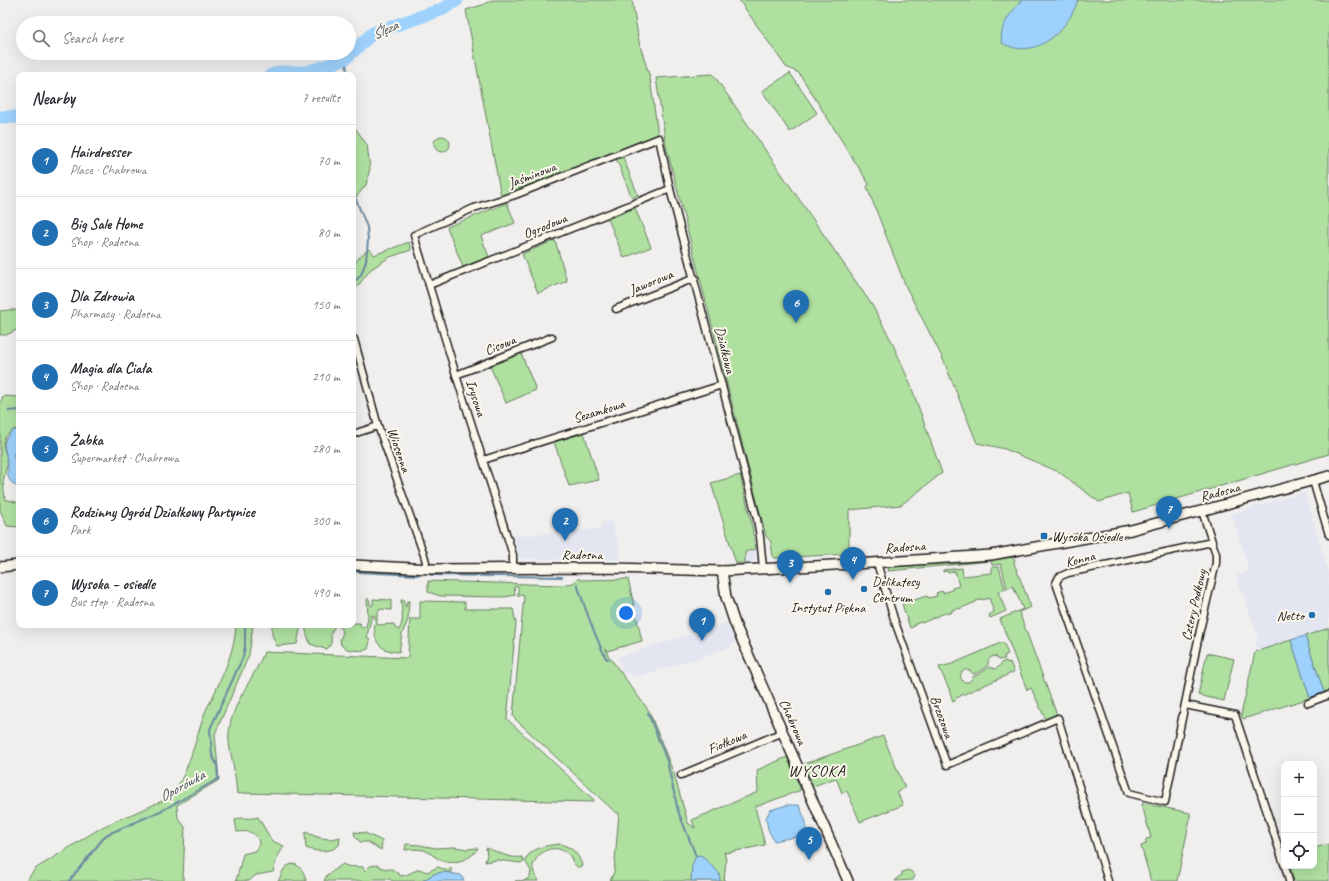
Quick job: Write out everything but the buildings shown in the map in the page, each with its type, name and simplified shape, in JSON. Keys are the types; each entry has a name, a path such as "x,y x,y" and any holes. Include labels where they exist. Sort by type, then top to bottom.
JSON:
{"street":[{"name":"Działkowa","path":"659,138 670,189 757,519 763,568"},
{"name":"Jaśminowa","path":"414,235 474,208 515,195 659,138"},
{"name":"Ogrodowa","path":"428,285 670,189"},
{"name":"Irysowa","path":"414,235 428,285 513,555 512,568"},
{"name":"Jaworowa","path":"616,309 694,278"},
{"name":"Cisowa","path":"456,375 552,337"},
{"name":"Wiosenna","path":"356,346 378,426 424,555 426,562 425,568"},
{"name":"Sezamkowa","path":"483,460 722,385"},
{"path":"356,433 378,426"},
{"name":"Radosna","path":"356,565 425,568 612,568 722,571 877,563 1005,553 1131,530 1202,512 1329,476"},
{"path":"1313,481 1329,535"},
{"name":"Cztery Podkowy","path":"1165,802 1200,630 1216,562 1216,554 1202,512"},
{"name":"Konna","path":"1165,802 1129,793 1098,700 1056,583 1059,577 1073,572 1212,542"},
{"name":"Brzozowa","path":"877,563 895,622 947,765 1058,718 1108,881"},
{"path":"0,567 16,565"},
{"name":"Chabrowa","path":"722,571 725,595 735,624 848,881"},
{"path":"1308,703 1329,695"},
{"path":"1185,705 1235,715 1281,856"},
{"name":"Fiołkowa","path":"681,775 783,732"},
{"path":"1285,869 1289,881"}],"shaded area":[{"path":"1305,492 1329,575 1329,628 1255,652 1258,636 1236,576 1249,571 1232,514"},
{"path":"604,522 612,522 619,544 621,560 521,559 512,538 514,536 600,529 600,526"},
{"path":"755,549 756,558 751,563 745,563 745,552"},
{"path":"727,623 735,642 729,648 640,676 624,673 618,657"}],"green space":[{"path":"492,0 632,0 639,42 650,78 658,135 519,191 501,196 466,10"},
{"path":"739,0 1329,0 1329,454 1133,512 1128,493 1099,502 1059,472 1005,449 977,443 942,357 906,287 867,187 869,184 799,73 786,67"},
{"path":"790,73 817,113 790,132 762,91"},
{"path":"713,74 872,305 892,342 911,386 942,473 901,505 849,510 849,554 773,558 771,542 766,536 666,146 656,78"},
{"path":"356,129 367,145 370,168 366,185 356,197"},
{"path":"442,136 448,138 450,144 448,150 442,152 436,150 434,144 436,138"},
{"path":"622,155 638,195 632,198 616,158"},
{"path":"507,203 515,223 481,236 489,257 463,267 447,227"},
{"path":"635,208 651,247 624,258 608,219"},
{"path":"555,240 567,281 538,293 522,254"},
{"path":"409,242 411,250 390,257 371,269 356,288 356,262 370,249 374,255"},
{"path":"16,310 16,330 6,335 0,335 0,311"},
{"path":"521,353 536,390 506,403 490,366"},
{"path":"3,396 16,397 16,430 13,430 5,437 3,445 8,462 3,481 5,499 16,502 16,527 7,526 0,510 0,404"},
{"path":"584,433 599,480 569,486 554,442"},
{"path":"740,475 752,525 755,549 745,552 745,563 736,563 711,483"},
{"path":"1010,557 1015,559 1014,563 1031,607 1019,612 1057,715 1046,720 1031,688 1027,690 1000,619 1023,609 1013,586 1007,589 1001,564 992,565 991,561 888,571 889,567"},
{"path":"992,567 999,567 1005,589 998,592 1006,611 990,618 989,615 994,612 989,598 982,599 959,609 952,610 952,612 945,613 922,623 915,624 915,626 910,628 902,604 927,596 928,598 937,596 936,593 942,591 943,593 959,586 955,571 948,573 947,571 943,572 943,570 962,568 963,576 992,573"},
{"path":"579,578 580,580 628,579 642,641 607,651 606,649 608,655 649,711 674,774 688,823 695,828 692,820 758,792 757,770 787,757 801,790 755,807 765,845 726,853 724,852 726,860 724,881 610,881 614,872 619,813 615,812 513,716 524,596 521,595 518,597 518,586 514,587 515,595 505,597 441,596 428,592 428,581 560,585 573,583"},
{"path":"367,599 369,599 371,606 373,605 373,599 391,600 391,610 380,609 377,615 377,625 394,624 395,628 399,630 402,619 401,600 404,600 406,607 407,601 409,601 408,620 402,634 399,652 385,649 377,642 375,636 375,616 372,615 367,636 370,641 368,649 346,649 341,645 340,639 343,633 340,628 356,628 356,623 360,623 361,627 366,627 368,617"},
{"path":"420,601 465,602 465,609 513,609 516,623 507,719 594,800 592,802 237,794 229,741 231,722 238,702 255,672 264,652 408,658 410,619 420,619"},
{"path":"236,628 253,628 249,655 215,734 219,780 177,805 178,818 185,827 183,881 26,881 35,869 100,828 169,797 175,790 186,769 206,710 222,678 234,643"},
{"path":"272,628 300,628 297,644 277,646 272,635"},
{"path":"306,628 334,628 331,633 331,644 327,649 325,649 310,644"},
{"path":"1329,628 1329,690 1324,692 1305,636"},
{"path":"1291,640 1310,698 1243,719 1241,715 1255,652"},
{"path":"1003,642 1008,654 1004,656 1005,659 1000,660 995,656 991,657 988,661 988,665 979,672 973,674 969,670 964,670 961,673 961,679 964,682 969,682 974,676 980,674 989,667 995,669 1000,666 1001,663 1006,661 1007,663 1010,662 1014,672 962,695 953,702 939,667 952,664"},
{"path":"1207,653 1234,659 1224,701 1198,695"},
{"path":"883,736 905,788 897,792 903,805 860,822 847,791 842,793 836,778 813,786 804,764"},
{"path":"1143,803 1190,813 1177,881 1151,881 1141,846 1146,844 1146,839 1151,838 1142,805"},
{"path":"258,817 272,841 284,846 277,858 273,872 256,875 249,881 236,881 243,854 255,851 259,844 257,836 254,834 249,832 237,832 235,820 240,818"},
{"path":"306,832 323,838 331,839 340,837 339,845 328,851 306,848"},
{"path":"354,832 365,833 382,841 381,850 368,842 360,842 355,836"},
{"path":"406,844 436,848 478,848 466,859 452,862 439,859 424,850 405,850"},
{"path":"560,844 568,847 577,855 582,866 577,867 570,856 560,849 546,850 538,857 533,866 538,881 524,881 530,877 531,871 525,861 527,857 530,853 545,846"},
{"path":"1329,844 1329,881 1294,881 1291,869 1317,869 1317,847"},
{"path":"486,848 512,857 522,857 524,862 521,863 497,860 485,862 487,855"},
{"path":"294,864 302,871 306,881 278,881 283,870 287,866"},
{"path":"343,864 363,867 365,871 370,866 377,865 392,869 401,876 419,869 427,872 438,867 443,869 451,868 451,872 434,874 422,881 393,881 389,879 374,879 372,881 324,881 327,875"},
{"path":"908,870 915,876 913,880 895,881 902,875 902,872"}],"water":[{"path":"1022,0 1078,0 1067,22 1059,32 1038,46 1027,49 1015,48 1002,43 1001,37 1004,25 1014,9"},
{"path":"13,430 16,430 16,452 13,454 14,459 16,460 16,486 8,476 8,466 4,444 6,438"},
{"path":"1305,636 1324,692 1310,698 1291,640"},
{"path":"787,805 799,805 806,822 806,835 774,841 768,829 766,818 770,810"},
{"path":"701,855 719,873 720,881 691,881 692,865 696,856"},
{"path":"443,872 461,875 464,881 422,881 434,874"}],"waterway":[{"name":"Ślęza","path":"356,49 373,33 443,9 457,0"},
{"name":"Ślęza","path":"306,72 341,60"},
{"name":"Oporówka","path":"346,60 347,72"},
{"name":"Ślęza","path":"279,72 306,72"},
{"name":"Ślęza","path":"0,112 2,116"},
{"name":"Ślęza","path":"0,117 16,117"},
{"name":"Oporówka","path":"356,200 367,227 368,240 366,261 361,275 356,280"},
{"path":"8,411 16,410"},
{"path":"357,572 418,575"},
{"path":"431,575 562,577"},
{"path":"577,584 594,631 606,658 608,659"},
{"name":"Oporówka","path":"69,881 106,835 163,810 218,779 217,765 212,755 210,729 243,657 245,646 245,628"},
{"path":"648,713 667,761 678,811 696,856"}],"place":[{"name":"Rodzinny Ogród Działkowy Partynice","path":"796,323"},
{"name":"Wysoka – osiedle","path":"1169,529"},
{"name":"Wysoka Osiedle","path":"1044,536"},
{"name":"Big Sale Home","path":"565,541"},
{"name":"Magia dla Ciała","path":"853,580"},
{"name":"Dla Zdrowia","path":"790,583"},
{"name":"Delikatesy Centrum","path":"864,589"},
{"name":"Instytut Piękna","path":"828,592"},
{"name":"Netto","path":"1312,615"},
{"name":"Hairdresser","path":"702,641"},
{"name":"Żabka","path":"809,860"}],"district":[{"name":"WYSOKA","path":"817,771"}]}
